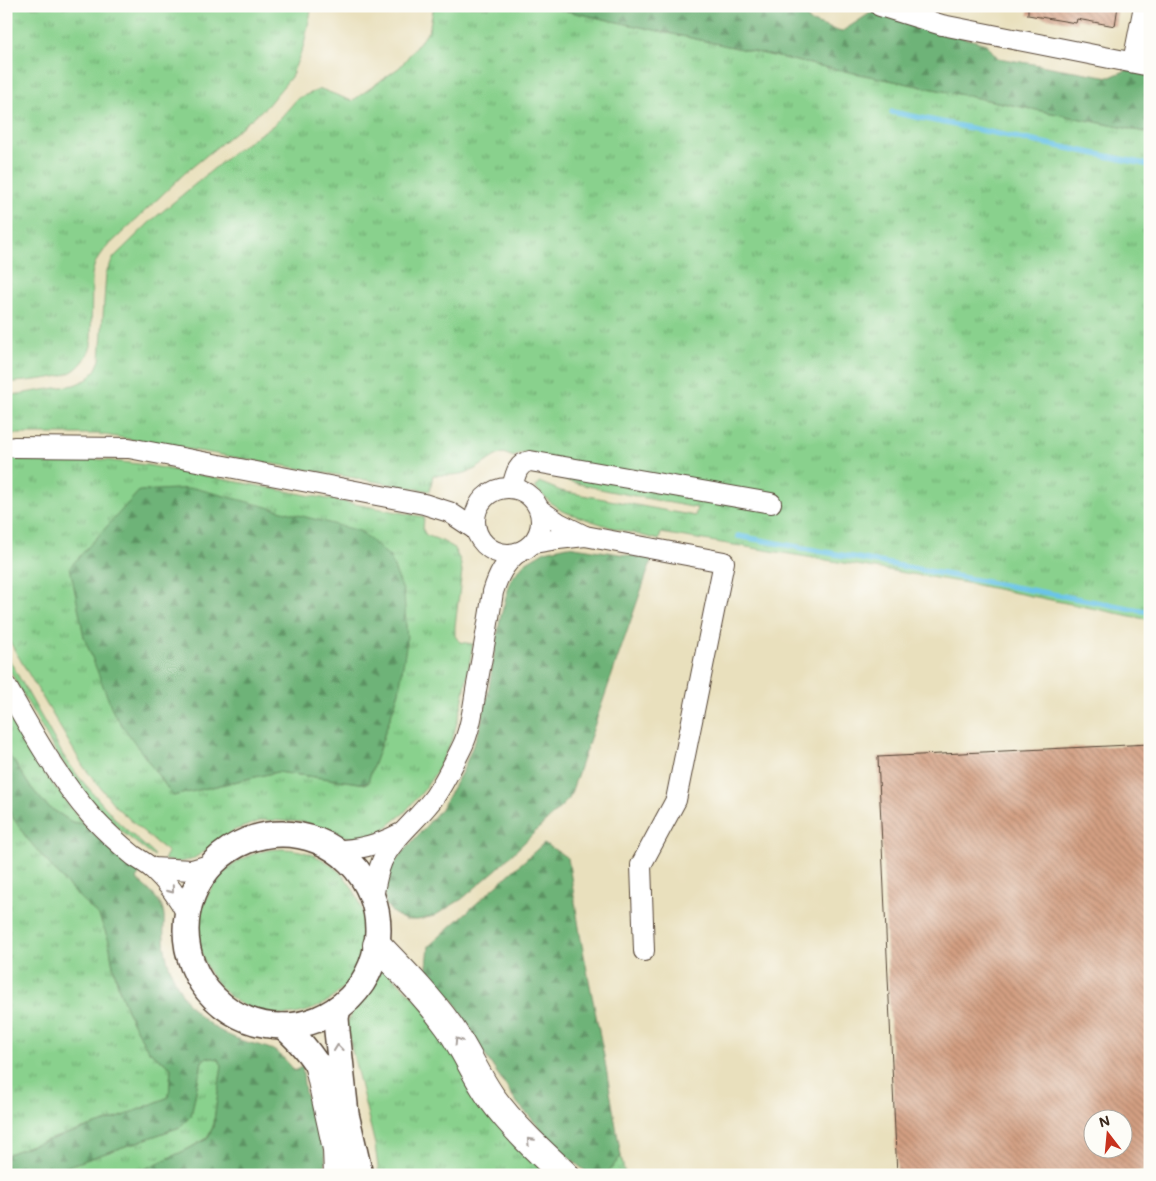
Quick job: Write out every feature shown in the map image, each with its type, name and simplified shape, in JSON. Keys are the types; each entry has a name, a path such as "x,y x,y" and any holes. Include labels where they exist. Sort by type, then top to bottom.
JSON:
{"highway":[{"path":"377,945 426,997 449,1026 493,1100 536,1148 565,1175"},
{"path":"319,1067 337,1149 338,1175"}],"main road":[{"path":"272,834 310,838 335,850 353,865 365,882 373,898 378,922 377,945 374,957 357,991 338,1008 321,1018 293,1026 270,1026 246,1020 224,1007 205,989 188,955 186,936 187,914 196,887 203,876 212,864 236,846 253,838 272,834"},
{"path":"338,1008 336,1031 346,1114 360,1175"},
{"path":"283,1026 303,1044 319,1067 346,1114"}],"street":[{"path":"880,6 942,25 1141,64 1144,6"},
{"path":"14,447 129,448 424,504 449,512 476,530"},
{"path":"512,488 516,473 521,465 530,461 771,504"},
{"path":"373,898 382,860 391,846 435,796 462,746 472,715 493,592 499,574 510,560 526,548 539,534 542,525 542,515 538,505 524,491 512,488 496,490 474,499 450,504 424,504"},
{"path":"487,495 482,500 474,522 480,540 487,548 497,553 507,554 558,538 586,536 724,562 676,800 641,865 644,951"},
{"path":"540,510 559,523 586,536"},
{"path":"487,548 493,574 493,592"},
{"path":"6,686 52,765 71,792 116,841 152,868 170,887 187,914"},
{"path":"335,850 375,845 401,834"},
{"path":"152,868 192,870 212,864"}],"green space":[{"path":"6,6 312,6 304,45 291,77 267,106 185,173 105,249 95,263 92,274 91,346 82,363 73,371 60,376 6,383"},
{"path":"434,6 544,6 815,65 1150,133 1150,620 972,584 661,533 659,540 613,528 562,511 535,488 539,482 561,491 695,516 697,508 567,481 537,470 535,453 524,452 514,457 503,453 468,472 455,475 433,475 430,491 99,434 6,434 6,396 74,385 88,379 96,369 100,360 106,273 114,257 151,221 235,151 275,124 298,98 321,89 352,101 400,67 429,30"},
{"path":"544,6 802,6 809,21 841,32 872,12 986,44 998,58 1110,77 1127,70 1150,76 1150,133 815,65"},
{"path":"53,454 147,465 424,517 423,530 426,535 453,547 460,560 462,571 455,636 460,642 473,644 462,704 453,737 438,769 424,790 404,813 379,833 359,841 304,822 263,820 235,830 191,860 178,862 164,860 168,852 116,807 83,766 11,644 6,632 6,456","holes":["399,692 367,784 277,772 173,796"]},
{"path":"194,488 360,531 390,557 404,593 407,640 399,692 367,784 277,772 173,796 114,714 84,637 70,567 139,491"},
{"path":"568,546 652,559 569,799 498,868 462,899 434,916 418,920 405,920 393,913 386,905 384,880 390,867 440,810 463,770 480,728 488,693 500,619 511,579 525,563 545,551"},
{"path":"6,654 63,755 78,776 119,823 155,855 153,856 121,831 77,784 51,744 6,664"},
{"path":"6,706 47,777 84,824 72,822 47,806 6,753"},
{"path":"6,753 47,806 72,822 84,824 140,873 136,879 154,895 162,907 164,946 168,963 178,987 192,1009 212,1026 227,1034 273,1050 295,1071 302,1066 305,1093 316,1116 325,1153 326,1175 132,1175 207,1139 213,1127 222,1065 218,1059 207,1057 202,1061 191,1116 180,1127 43,1175 6,1175 6,1155 118,1118 169,1097 171,1068 148,1050 132,1022 119,989 109,941 99,916 76,894 42,856 26,837 6,807"},
{"path":"6,807 26,837 42,856 76,894 99,915 109,941 119,989 132,1022 148,1050 171,1068 169,1097 118,1118 6,1155"},
{"path":"544,843 568,858 581,940 621,1156 606,1175 590,1175 563,1153 518,1104 483,1052 454,1001 426,975 429,946"},
{"path":"274,849 290,849 314,855 341,873 359,900 365,932 359,964 341,991 314,1009 290,1015 274,1015 250,1009 229,996 218,985 205,964 199,940 199,924 205,900 218,879 229,868 250,855"},
{"path":"382,967 418,1001 554,1175 535,1175 531,1172 522,1175 379,1175 375,1145 346,1025 352,1012 372,987"},
{"path":"207,1057 218,1059 222,1065 213,1127 206,1139 132,1175 43,1175 180,1127 191,1116 202,1061"},
{"path":"621,1156 625,1175 606,1175"}],"building":[{"path":"1028,6 1118,6 1115,26 1077,19 1076,23 1028,15"},
{"path":"1150,744 1150,1171 1080,1175 897,1175 878,757"}],"waterway":[{"path":"892,112 1150,165"},
{"path":"738,536 1150,612"}]}
